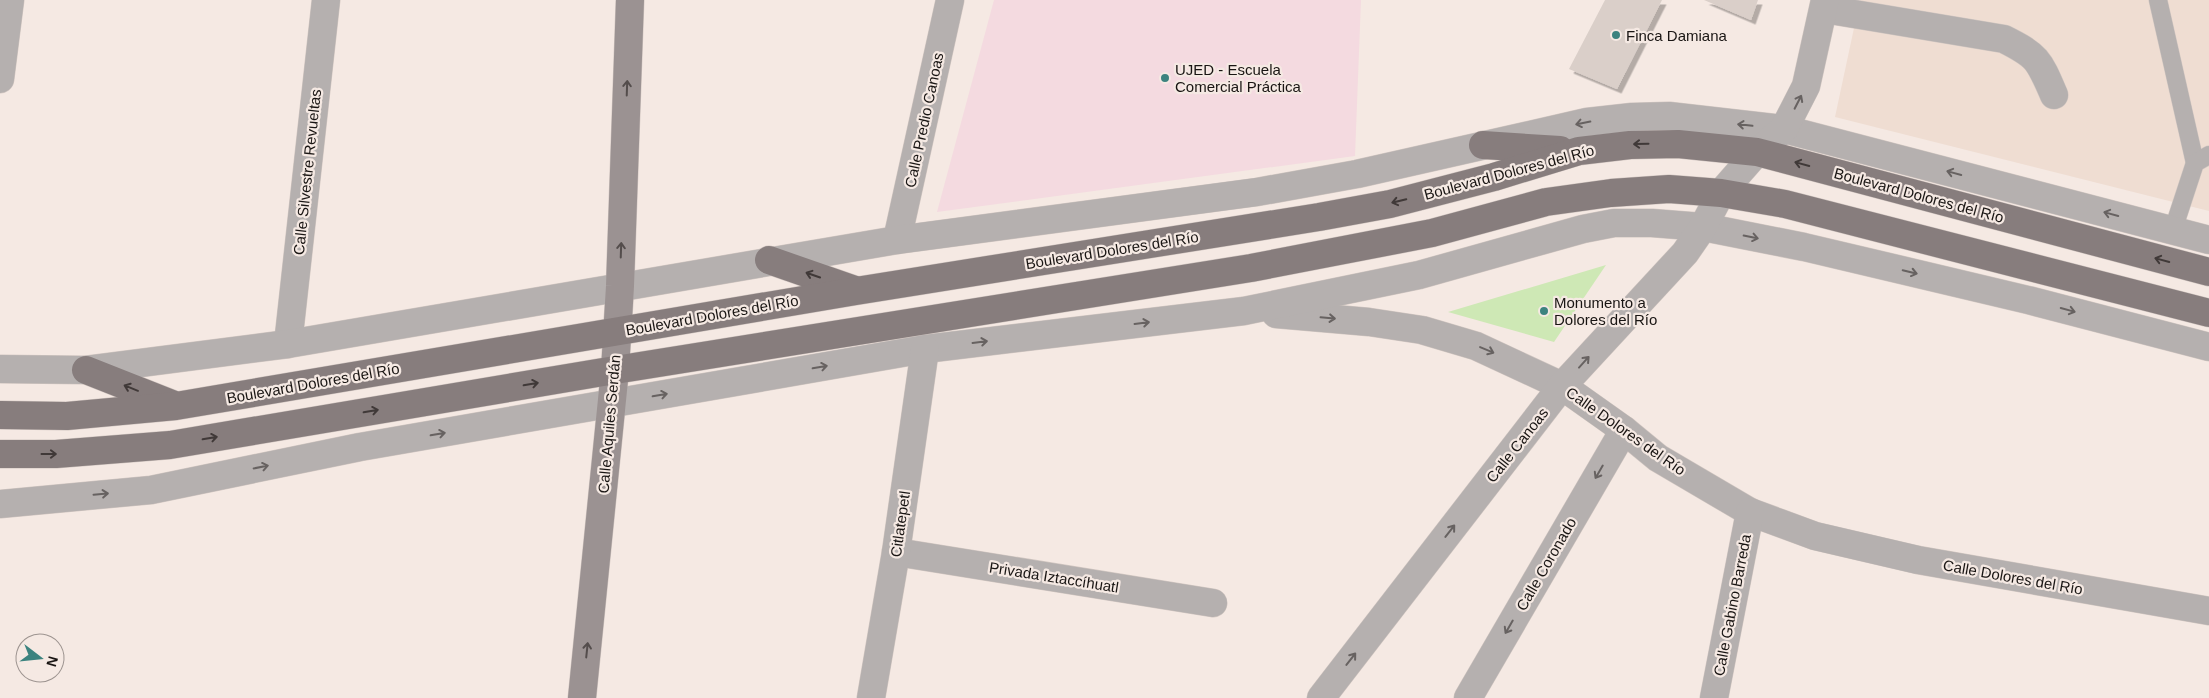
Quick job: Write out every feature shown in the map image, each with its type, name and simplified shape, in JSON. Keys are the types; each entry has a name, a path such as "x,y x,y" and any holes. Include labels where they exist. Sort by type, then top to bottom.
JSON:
{"main road":[{"name":"Boulevard Dolores del Río","path":"0,415 66,416 176,406 856,291 1381,205 1494,177 1579,151 1630,145 1678,144 1757,152 2209,272"},
{"path":"1482,145 1579,151"},
{"path":"0,454 56,454 170,445 614,370 1251,268 1432,233 1546,202 1611,193 1669,189 1721,193 1785,204 2209,313"},
{"path":"769,260 856,291"},
{"path":"86,370 176,406"}],"street":[{"path":"0,79 10,0"},
{"name":"Calle Silvestre Revueltas","path":"288,344 326,0"},
{"name":"Calle Aquiles Serdán","path":"582,698 612,404 620,286 630,0"},
{"name":"Calle Predio Canoas","path":"897,240 950,0"},
{"path":"1784,129 1806,86 1824,5 2004,39 2024,49 2039,61 2054,95"},
{"path":"0,369 86,370 288,344 769,260 897,240 1257,192 1357,174 1587,122 1632,117 1669,116 1784,129 2209,240"},
{"name":"Calle Canoas","path":"1321,698 1562,386 1685,252 1703,227 1721,193 1757,152 1784,129"},
{"path":"0,504 151,490 360,447 925,349 1244,311 1419,275 1583,229 1607,225 1652,223 1703,227 1804,247 2028,300 2209,347"},
{"name":"Calle Dolores del Río","path":"1244,311 1369,322 1422,330 1476,346 1515,362 1562,386 1624,430 1658,458 1750,512 1815,536 1918,560 2209,611"},
{"name":"Citlatepetl","path":"871,698 896,552 925,349"},
{"name":"Calle Coronado","path":"1468,698 1624,430"},
{"name":"Calle Gabino Barreda","path":"1714,698 1750,512"},
{"name":"Privada Iztaccíhuatl","path":"896,552 1213,603"}],"lane":[{"path":"2158,0 2202,159 2174,230"}],"shaded area":[{"name":"UJED - Escuela Comercial Práctica","path":"994,0 1361,0 1355,156 937,212"},
{"path":"1860,0 2209,0 2209,211 1835,117"}],"green space":[{"path":"1606,265 1554,342 1448,312"}],"building":[{"name":"Finca Damiana","path":"1605,0 1662,0 1617,89 1569,69"},
{"name":"Finca Damiana","path":"1704,0 1758,0 1751,20"}],"place":[{"name":"Finca Damiana","path":"1616,35"},
{"name":"UJED - Escuela Comercial Práctica","path":"1165,78"},
{"name":"Monumento a Dolores del Río","path":"1544,311"}]}
